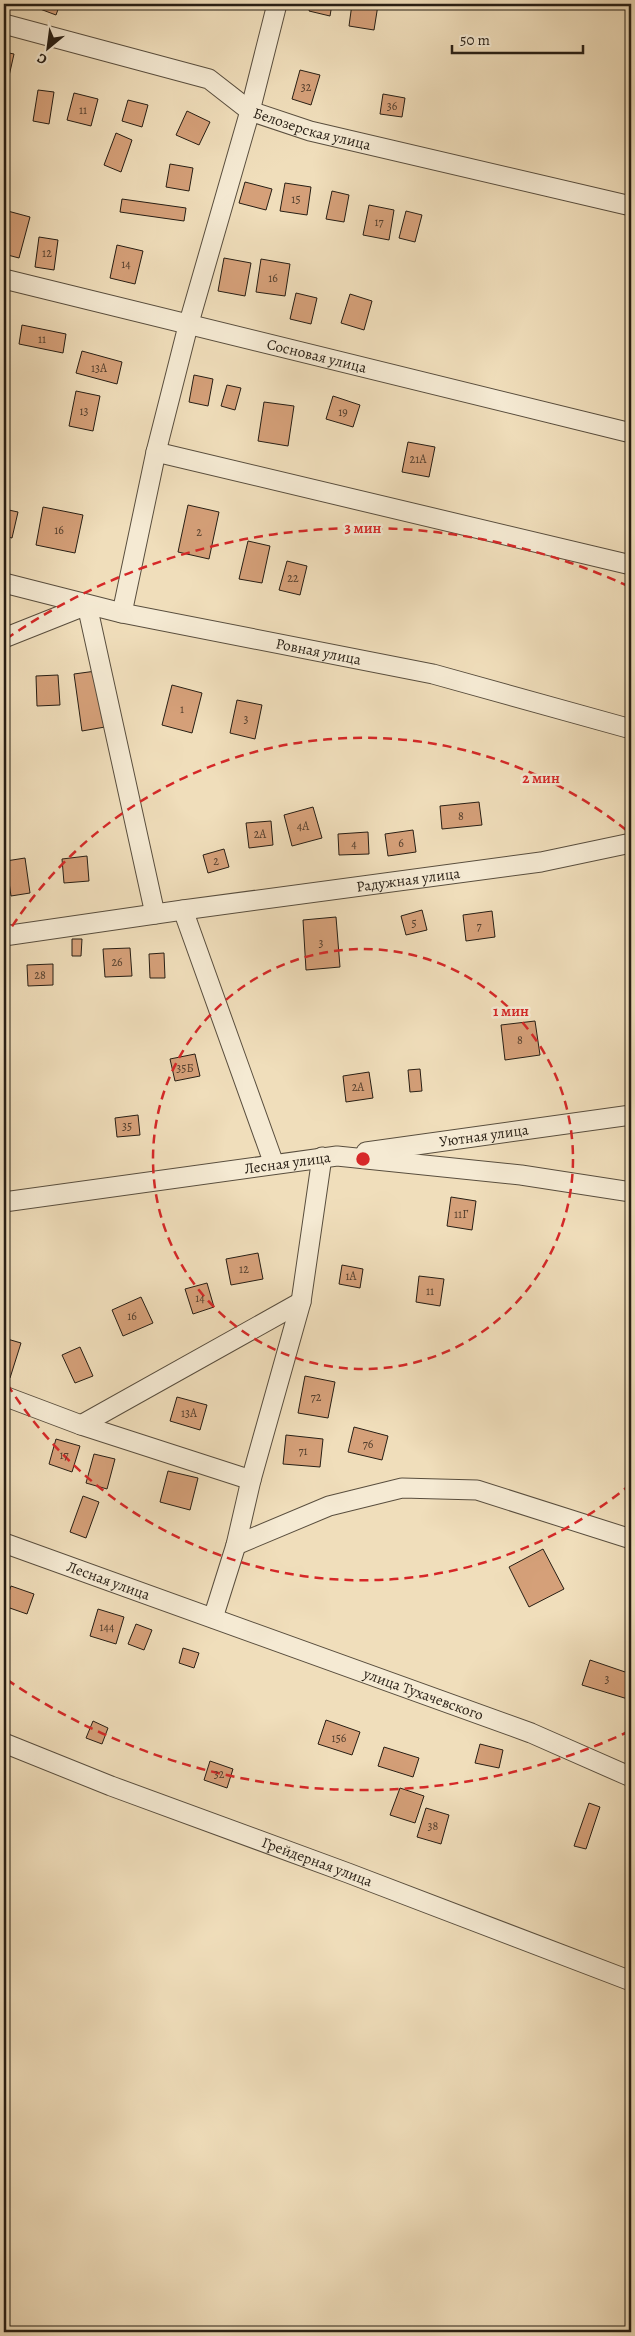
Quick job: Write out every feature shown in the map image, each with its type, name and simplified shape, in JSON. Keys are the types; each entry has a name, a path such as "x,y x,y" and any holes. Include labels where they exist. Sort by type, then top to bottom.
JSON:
{"street":[{"path":"122,613 156,452 188,326 250,111 276,4"},
{"name":"Белозерская улица","path":"4,24 209,79 250,111 310,132 631,206"},
{"name":"Сосновая улица","path":"4,279 188,326 631,433"},
{"path":"156,452 631,566"},
{"name":"Ровная улица","path":"4,583 122,613 433,674 631,729"},
{"path":"4,638 87,605 155,914"},
{"name":"Радужная улица","path":"183,910 541,862 631,843"},
{"path":"4,936 183,910 274,1164"},
{"name":"Уютная улица","path":"329,1157 631,1115"},
{"path":"213,1618 236,1545 251,1480 301,1302 329,1157"},
{"name":"Лесная улица","path":"4,1202 329,1157 521,1176 631,1192"},
{"path":"81,1425 301,1302"},
{"path":"4,1396 81,1425 251,1480"},
{"path":"236,1545 329,1506 402,1488 477,1490 631,1539"},
{"name":"Лесная улица","path":"4,1543 213,1618"},
{"name":"улица Тухачевского","path":"213,1618 531,1733 631,1777"},
{"name":"Грейдерная улица","path":"4,1743 111,1786 348,1873 631,1981"}],"building":[{"path":"42,4 60,4 56,15 40,9"},
{"path":"311,4 332,4 330,16 309,11"},
{"path":"352,4 378,5 374,30 349,26"},
{"path":"4,52 14,54 7,85 4,85"},
{"path":"300,70 320,75 311,105 292,99"},
{"path":"38,90 54,92 49,124 33,121"},
{"path":"74,93 98,99 91,126 67,120"},
{"path":"383,94 405,98 402,117 380,114"},
{"path":"128,100 148,105 142,127 122,121"},
{"path":"187,111 210,122 199,145 176,135"},
{"path":"116,133 132,140 121,172 104,165"},
{"path":"170,164 193,168 189,191 166,187"},
{"path":"245,182 272,189 266,210 239,203"},
{"path":"285,183 311,187 307,215 280,211"},
{"path":"332,191 349,195 344,222 326,219"},
{"path":"122,199 186,208 184,221 120,212"},
{"path":"369,205 394,210 389,240 363,235"},
{"path":"4,210 30,217 19,258 4,254"},
{"path":"406,211 422,215 415,242 399,238"},
{"path":"39,237 58,240 54,270 35,267"},
{"path":"117,245 143,251 135,284 110,278"},
{"path":"224,258 251,263 245,296 218,291"},
{"path":"261,259 290,264 285,296 256,292"},
{"path":"296,293 317,298 311,324 290,319"},
{"path":"350,294 372,301 364,330 341,323"},
{"path":"22,325 66,334 63,353 19,344"},
{"path":"82,351 122,362 117,384 76,373"},
{"path":"194,375 213,379 208,406 189,402"},
{"path":"227,385 241,388 235,410 221,406"},
{"path":"76,391 100,396 93,431 69,426"},
{"path":"333,396 360,405 353,427 326,419"},
{"path":"264,402 294,406 288,446 258,441"},
{"path":"408,442 435,447 429,477 402,472"},
{"path":"188,505 219,512 209,559 178,552"},
{"path":"43,507 83,515 75,553 36,545"},
{"path":"4,509 18,512 12,538 4,536"},
{"path":"248,541 270,546 262,583 239,579"},
{"path":"287,561 307,566 300,595 279,590"},
{"path":"96,671 105,727 82,731 74,674"},
{"path":"58,675 60,705 37,706 36,676"},
{"path":"172,685 202,693 192,733 162,725"},
{"path":"237,700 262,705 255,739 230,733"},
{"path":"479,802 482,825 442,829 440,806"},
{"path":"313,807 322,838 292,846 284,815"},
{"path":"271,821 273,845 249,848 246,823"},
{"path":"413,830 416,852 388,856 385,834"},
{"path":"368,832 369,854 339,855 338,834"},
{"path":"224,849 229,867 208,873 203,855"},
{"path":"87,856 89,881 64,883 62,859"},
{"path":"25,858 30,893 11,896 6,861"},
{"path":"422,910 427,930 406,935 401,916"},
{"path":"492,911 495,937 466,941 463,915"},
{"path":"336,917 340,967 306,970 303,920"},
{"path":"72,939 82,939 81,956 72,956"},
{"path":"130,948 132,976 105,977 103,949"},
{"path":"164,953 165,978 150,978 149,954"},
{"path":"53,964 53,985 28,986 27,965"},
{"path":"535,1021 540,1055 505,1060 501,1025"},
{"path":"195,1054 200,1076 175,1081 170,1059"},
{"path":"420,1069 422,1091 410,1092 408,1070"},
{"path":"369,1072 373,1098 346,1102 343,1076"},
{"path":"138,1115 140,1135 117,1137 115,1118"},
{"path":"451,1197 476,1201 472,1230 447,1226"},
{"path":"258,1253 263,1279 231,1285 226,1259"},
{"path":"342,1265 363,1269 360,1288 339,1284"},
{"path":"419,1276 444,1279 440,1306 416,1302"},
{"path":"207,1283 214,1307 193,1314 185,1289"},
{"path":"141,1297 153,1323 123,1336 112,1310"},
{"path":"4,1338 21,1343 10,1378 4,1376"},
{"path":"80,1347 93,1376 75,1383 62,1355"},
{"path":"305,1376 335,1382 328,1418 298,1413"},
{"path":"177,1397 207,1405 200,1430 170,1421"},
{"path":"354,1427 388,1436 382,1460 348,1452"},
{"path":"286,1435 323,1439 320,1467 283,1464"},
{"path":"56,1439 80,1446 72,1472 49,1464"},
{"path":"94,1454 115,1459 107,1489 86,1483"},
{"path":"168,1471 198,1478 190,1510 160,1502"},
{"path":"83,1496 99,1502 86,1538 70,1532"},
{"path":"543,1549 564,1589 529,1607 509,1567"},
{"path":"11,1586 34,1594 27,1614 4,1606"},
{"path":"98,1609 124,1617 116,1644 90,1636"},
{"path":"136,1624 152,1630 144,1650 128,1644"},
{"path":"183,1648 199,1653 194,1668 179,1663"},
{"path":"590,1660 631,1674 631,1700 582,1685"},
{"path":"326,1720 360,1732 352,1755 318,1744"},
{"path":"93,1721 108,1728 102,1744 86,1738"},
{"path":"480,1744 503,1750 499,1768 475,1763"},
{"path":"384,1747 419,1758 413,1777 378,1766"},
{"path":"210,1761 233,1769 227,1788 204,1780"},
{"path":"400,1788 424,1796 415,1823 390,1815"},
{"path":"589,1803 600,1807 586,1849 574,1846"},
{"path":"426,1808 449,1815 441,1844 417,1837"}]}
